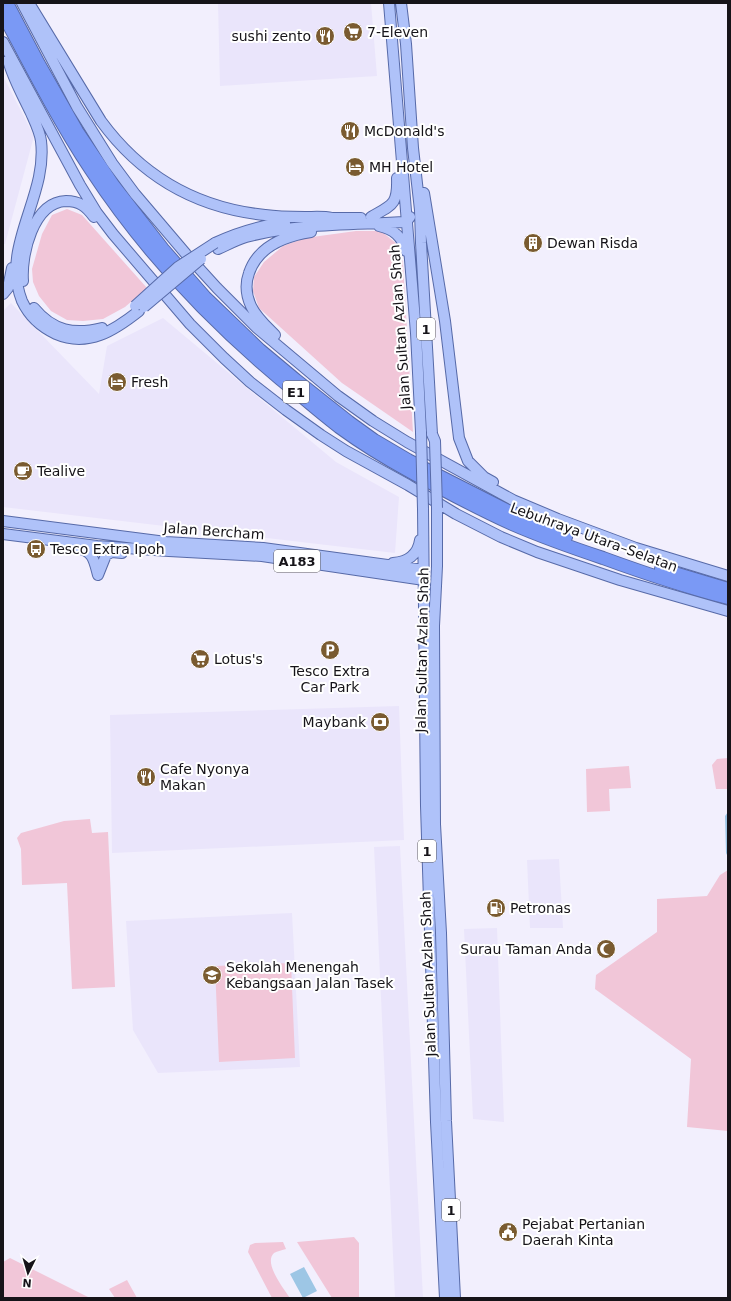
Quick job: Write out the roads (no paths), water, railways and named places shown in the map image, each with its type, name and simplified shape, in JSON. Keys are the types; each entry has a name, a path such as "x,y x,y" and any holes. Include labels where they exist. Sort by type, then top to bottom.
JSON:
{"highway":[{"name":"Lebuhraya Utara–Selatan","path":"8,3 39,64 77,131 114,186 163,249 205,296 260,350 296,380 374,440 408,460 520,518 564,536 615,554 659,569 728,589"},
{"name":"Lebuhraya Utara–Selatan","path":"3,14 38,81 65,128 92,171 124,216 151,251 200,305 240,345 285,384 340,428 369,447 407,470 471,505 514,525 559,543 646,573 728,598"}],"main road":[{"path":"22,3 77,107 112,163 135,194 186,254 257,328 338,396 373,422 451,467 513,500 636,548 728,576"},
{"path":"29,3 114,139 152,174 192,196 208,203 230,209 275,216 324,216 333,222"},
{"name":"Jalan Sultan Azlan Shah","path":"389,3 408,214 421,432 437,566 434,626 436,824 441,933 446,1121 455,1298"},
{"path":"17,250 15,266 16,280 20,295 30,313 40,324 59,335 87,339 103,335 122,325 178,267 236,233 266,225 369,221 408,214 415,202 400,29 401,3"},
{"name":"Jalan Sultan Azlan Shah","path":"401,3 406,44 413,148 420,210 432,434 435,441 431,508 423,524 425,575 426,806 436,1130 445,1298"},
{"path":"369,221 391,205 394,201 397,190 391,78 386,33 390,20"},
{"path":"3,43 80,185 113,234 190,324 250,382 286,410 334,443 456,514 508,540 537,552 620,580 728,611"},
{"path":"3,43 9,66 37,126 41,141 40,171 20,236 8,288 3,294"},
{"path":"413,148 419,161 433,245 445,321 455,412 462,448 468,461 484,477 558,518"},
{"path":"113,234 104,227 88,208 81,203 60,201 51,205 39,217 33,227 28,242 22,269 22,280 25,291 32,305 42,317 52,325 76,332 91,331 103,328 137,309"},
{"path":"408,214 415,224 421,243"},
{"path":"369,221 396,232 405,247 410,265"},
{"path":"333,222 326,229 291,236 281,240 265,250 253,262 246,285 248,301 258,318 319,375 338,396"},
{"path":"431,508 432,565 425,575 433,582 436,595"},
{"name":"Jalan Bercham","path":"3,521 166,542 263,548 320,556 425,575"},
{"path":"320,556 325,554 400,563 408,560 415,554 419,547 423,524"},
{"path":"47,527 60,533 89,537 97,546 102,562"},
{"path":"3,529 60,537 84,544"},
{"name":"Jalan Bercham","path":"3,534 17,537 97,546 262,556 397,575 425,575"},
{"path":"17,537 25,541 85,550 94,560 98,575 106,555 112,552 155,554 169,551"},
{"path":"397,575 412,582 416,588 419,595 425,629"}],"water":[{"path":"728,812 728,857 726,853 725,816"},
{"path":"304,1267 317,1291 303,1298 290,1274"}],"place":[{"name":"7-Eleven","path":"353,32"},
{"name":"sushi zento","path":"325,36"},
{"name":"McDonald's","path":"350,131"},
{"name":"MH Hotel","path":"355,167"},
{"name":"Dewan Risda","path":"533,243"},
{"name":"Fresh","path":"117,382"},
{"name":"Tealive","path":"23,471"},
{"name":"Tesco Extra Ipoh","path":"36,549"},
{"name":"Tesco Extra Car Park","path":"330,650"},
{"name":"Lotus's","path":"200,659"},
{"name":"Maybank","path":"380,722"},
{"name":"Cafe Nyonya Makan","path":"146,777"},
{"name":"Petronas","path":"496,908"},
{"name":"Surau Taman Anda","path":"606,949"},
{"name":"Sekolah Menengah Kebangsaan Jalan Tasek","path":"212,975"},
{"name":"Pejabat Pertanian Daerah Kinta","path":"508,1232"}]}
